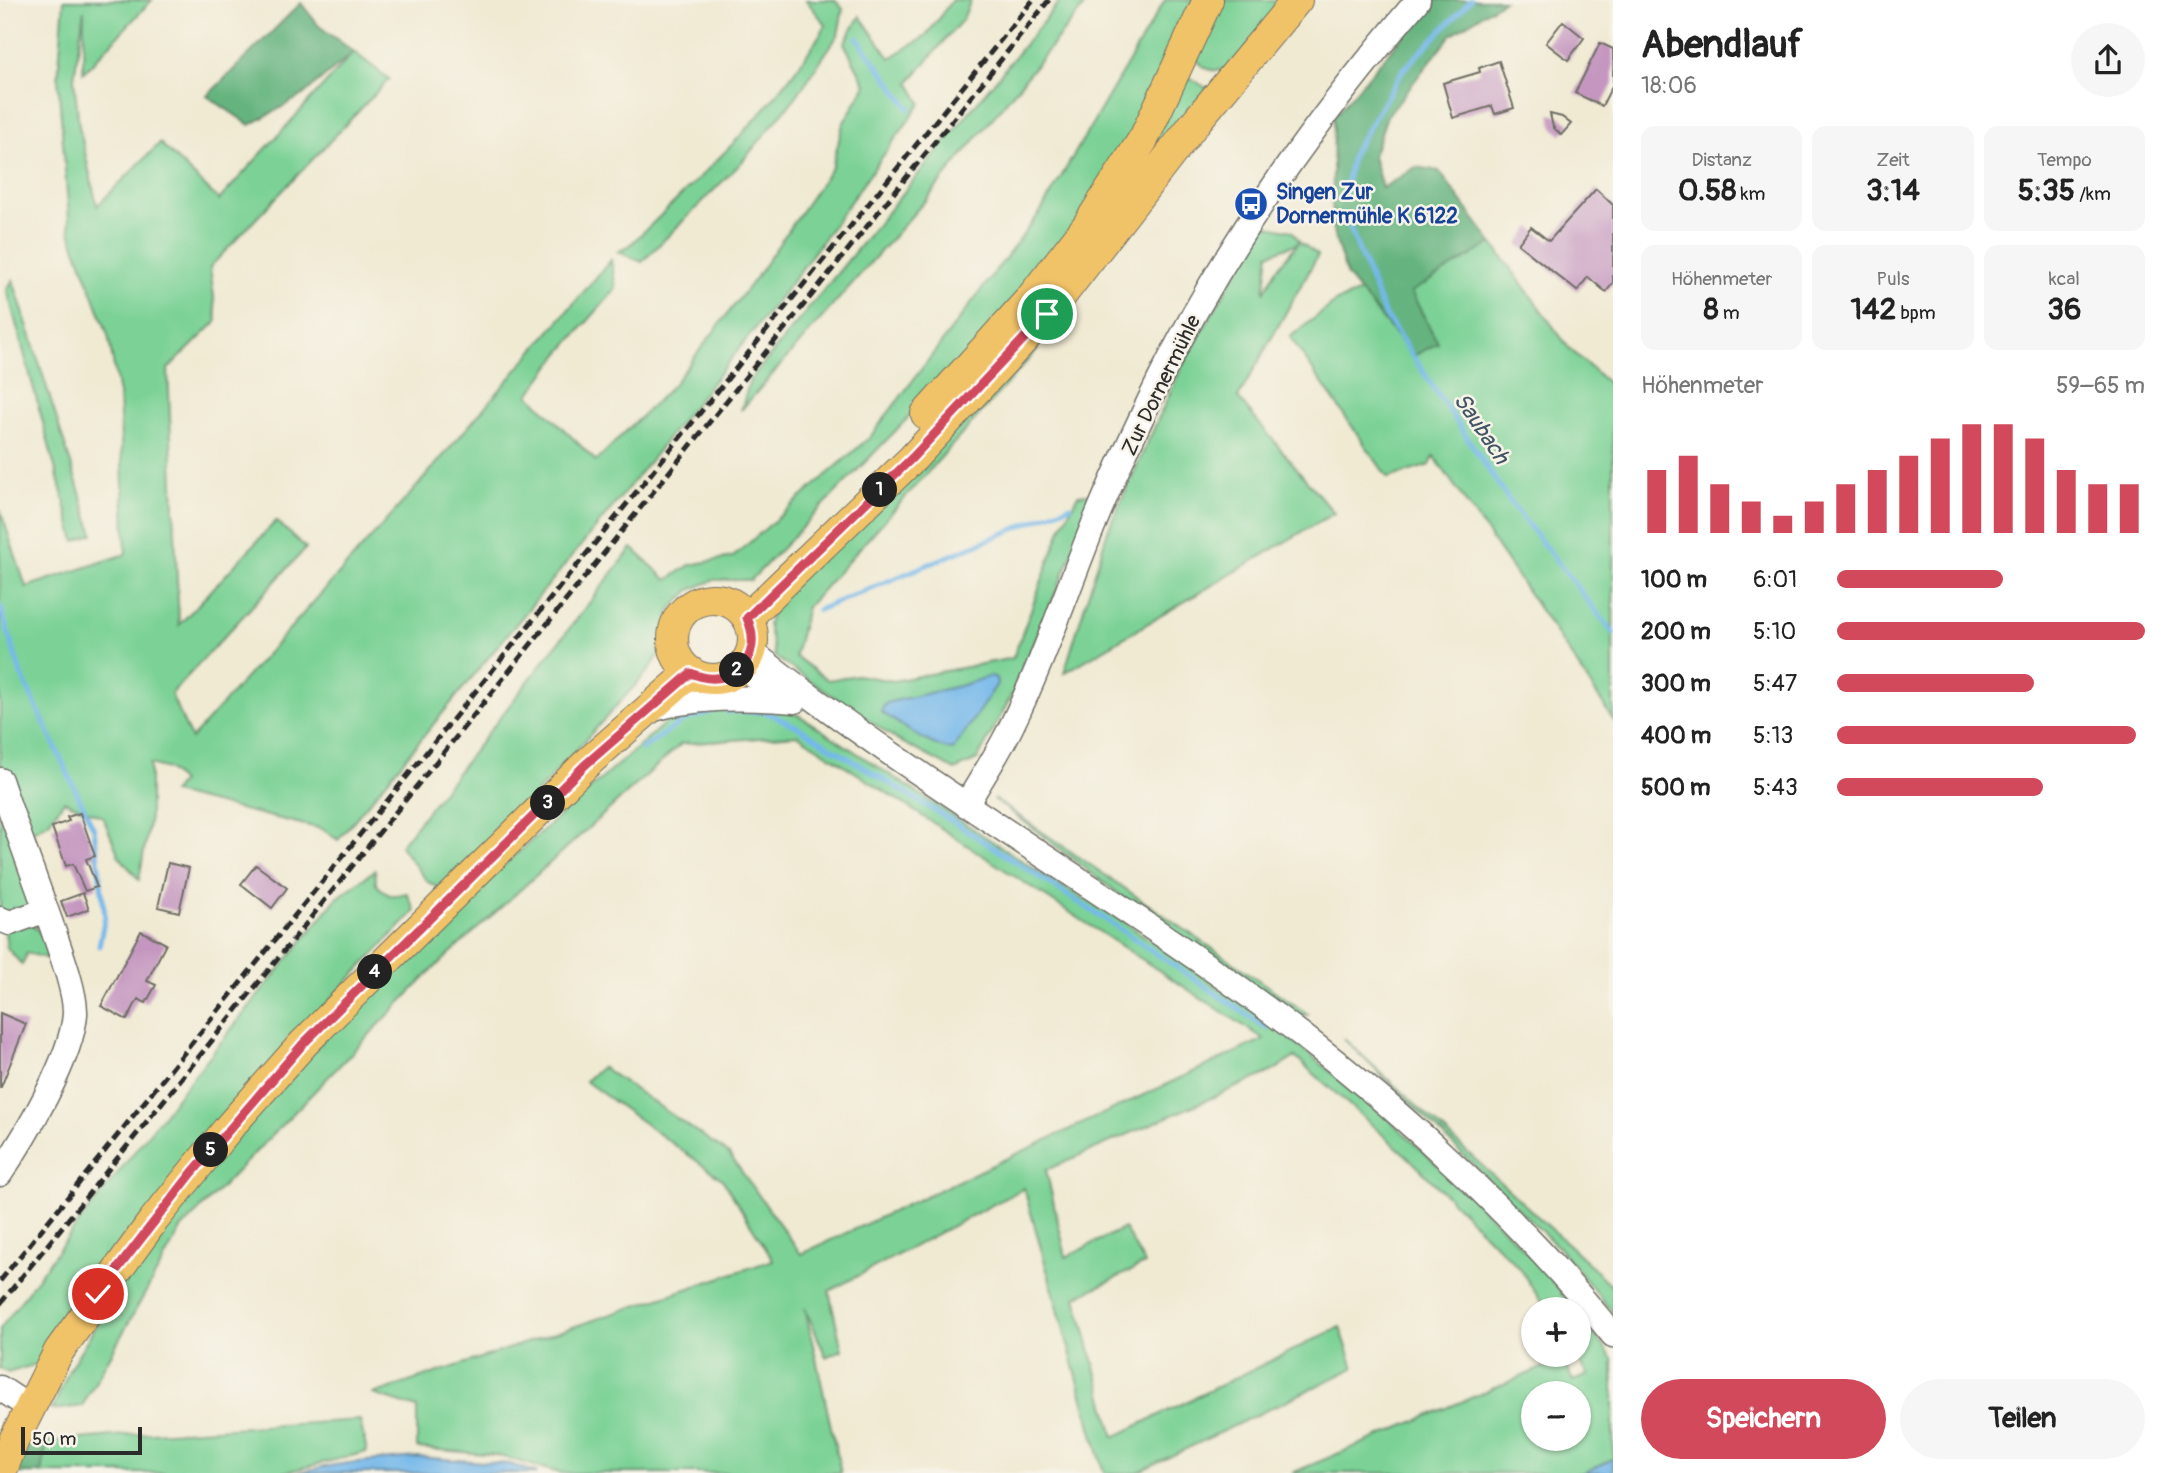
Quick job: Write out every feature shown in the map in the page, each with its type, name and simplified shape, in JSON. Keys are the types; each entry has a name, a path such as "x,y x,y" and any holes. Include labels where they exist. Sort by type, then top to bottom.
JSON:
{"main road":[{"path":"742,612 1030,299 1087,226 1144,138 1208,0"},
{"path":"742,612 913,457 1047,314 1198,118 1297,0"},
{"path":"709,599 728,601 742,612 753,634 746,659 725,677 717,679 707,679 683,664 673,646 674,627 684,610 691,604 709,599"},
{"path":"585,765 646,711 683,664"},
{"path":"1,1473 59,1351 153,1221 232,1125 303,1044 523,828 683,664"}],"street":[{"name":"Zur Dornermühle","path":"966,805 1011,728 1094,523 1159,380 1193,318 1258,209 1318,123 1418,0"},
{"path":"746,659 795,701 850,725"},
{"path":"746,659 850,725 1208,968 1303,1036 1410,1126 1474,1185 1535,1247 1613,1335"},
{"path":"646,711 675,702 771,699 795,701"},
{"path":"0,780 65,965 75,1012 71,1039 56,1074 0,1174"},
{"path":"0,919 10,923 46,909"},
{"path":"0,1388 30,1408"}],"green space":[{"path":"64,0 152,0 83,73 84,10 74,78 79,126 97,206 160,143 219,200 354,52 389,79 210,267 217,321 168,369 179,625 276,521 306,548 171,694 191,739 413,491 611,260 616,289 559,354 529,395 596,461 672,386 759,273 832,167 843,124 866,85 844,43 860,16 890,58 926,36 952,0 971,0 963,19 909,82 921,103 796,277 625,492 338,840 322,829 172,793 181,782 168,769 150,764 150,817 139,880 119,856 103,817 64,801 49,822 21,838 46,910 14,908 50,945 49,959 27,953 22,965 7,948 3,916 0,914 0,509 26,587 126,554 119,394 108,335 70,232 58,79"},
{"path":"806,0 835,0 843,9 838,35 796,97 740,164 642,262 618,252 629,246 735,142 784,86 826,25"},
{"path":"1061,0 1089,0 930,195 741,410 750,380"},
{"path":"1165,0 1196,0 1137,123 1080,218 998,325 751,580 714,580 690,590 670,610 664,647 650,669 549,780 441,889 428,882 400,846 632,548 667,580 690,565 733,557 870,437 1041,211"},
{"path":"1223,0 1285,0 1228,69 1213,70 1202,66 1196,58"},
{"path":"1434,0 1504,0 1451,35 1387,116 1373,156 1382,188 1416,167 1439,171 1492,243 1411,292 1438,343 1413,356 1347,276 1332,228 1334,116"},
{"path":"301,3 319,26 354,52 303,95 250,125 207,96"},
{"path":"1184,74 1208,89 1128,194"},
{"path":"1264,225 1292,231 1300,242 1318,255 1238,398 1334,513 1064,673 1108,530 1184,362","holes":["1298,243 1276,270 1264,293 1269,254"]},
{"path":"1492,243 1569,348 1613,388 1613,720 1434,456 1430,465 1388,478 1290,337 1337,301"},
{"path":"13,280 93,534 75,541 7,290"},
{"path":"1039,348 807,607 795,656 828,680 857,675 893,681 1013,658 1063,524 1078,495 1098,493 1014,691 977,760 955,770 899,741 775,657 768,624 777,598"},
{"path":"706,705 776,707 800,716 1047,877 1123,921 1277,1028 1391,1121 1535,1260 1564,1297 1538,1297 1520,1269 1408,1157 1295,1057 1273,1071 1046,1170 1066,1257 1124,1228 1145,1264 1076,1297 1114,1437 1340,1327 1354,1368 1136,1473 1104,1473 1024,1188 829,1291 842,1350 826,1357 805,1308 841,1473 560,1473 496,1455 417,1448 417,1408 373,1394 773,1260 722,1179 585,1081 602,1067 729,1154 801,1254 1264,1039 798,735 681,744 433,969 181,1229 82,1406 52,1410 70,1368 153,1232 340,1021 506,863 673,716"},
{"path":"994,799 1308,1014 1294,1018 1140,910"},
{"path":"375,870 376,884 390,895 407,893 415,911 309,1022 43,1362 8,1373 0,1369 0,1329 67,1238 336,899"},
{"path":"1344,1039 1613,1288 1613,1313 1560,1249"},
{"path":"1591,1331 1613,1359 1613,1459 1583,1473 1292,1473 1544,1367 1567,1367 1573,1381 1588,1375 1583,1367 1591,1367"},
{"path":"360,1420 367,1452 282,1473 41,1473 47,1442"},
{"path":"0,1422 47,1442 41,1473 0,1473"}],"water":[{"path":"991,676 996,678 997,684 953,750 925,740 881,712 885,704 890,702"},
{"path":"418,1457 509,1464 538,1473 298,1473 373,1460"},
{"path":"1613,1459 1613,1473 1583,1473"}],"building":[{"path":"1563,21 1584,38 1568,60 1546,43"},
{"path":"1600,43 1613,49 1613,84 1602,106 1575,93"},
{"path":"1499,61 1514,108 1495,114 1492,106 1453,118 1443,83 1480,72 1479,68"},
{"path":"1550,114 1562,117 1571,124 1561,135 1553,127"},
{"path":"1596,189 1613,205 1613,283 1606,292 1588,277 1577,291 1518,244 1531,227 1549,241"},
{"path":"80,813 95,856 86,859 97,887 85,891 73,864 66,866 52,827 69,821 67,817"},
{"path":"168,863 189,868 179,912 158,907"},
{"path":"256,865 287,888 272,908 241,884"},
{"path":"83,893 89,909 67,917 61,901"},
{"path":"141,931 166,944 147,981 156,985 146,1003 138,999 127,1020 101,1006"},
{"path":"0,1013 26,1024 1,1087 0,1087"}],"waterway":[{"name":"Saubach","path":"1345,191 1352,155 1403,70 1471,0"},
{"path":"857,38 910,109"},
{"name":"Saubach","path":"1349,226 1384,313 1508,499 1613,633"},
{"path":"818,610 1070,506"},
{"path":"0,606 21,674 94,829 105,916 99,946"},
{"path":"642,749 684,720 716,710"},
{"path":"726,711 765,712 796,726 952,821 1267,1028"}],"railway":[{"path":"0,1281 1033,0"},
{"path":"0,1304 1049,0"}],"place":[{"name":"Singen Zur Dornermühle K 6122","path":"1251,204"}],"route":[{"path":"98,1294 192,1173 303,1044 585,765 691,673 707,679 717,679 734,673 741,667 747,660 753,643 753,634 747,618 913,457 1047,314"}]}
